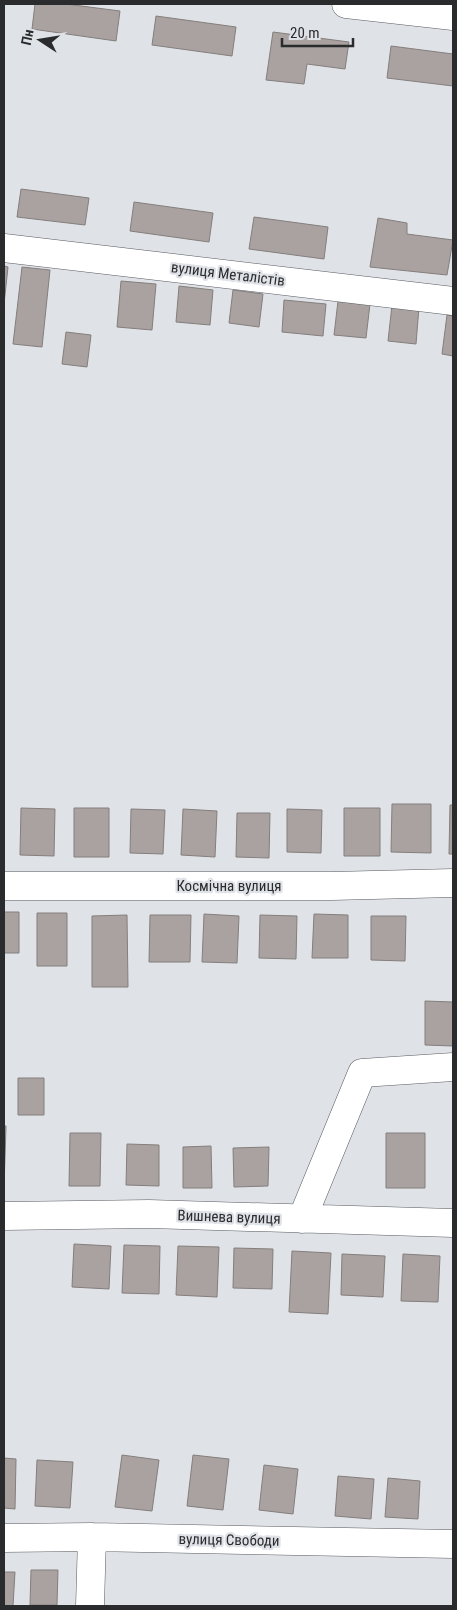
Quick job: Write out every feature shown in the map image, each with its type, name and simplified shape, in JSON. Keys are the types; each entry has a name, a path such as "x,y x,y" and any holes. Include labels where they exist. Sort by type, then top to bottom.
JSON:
{"street":[{"path":"346,4 453,16"},
{"name":"вулиця Металістів","path":"4,248 453,301"},
{"name":"Космічна вулиця","path":"4,886 332,886 453,883"},
{"path":"302,1219 362,1073 453,1067"},
{"name":"Вишнева вулиця","path":"4,1216 149,1214 453,1223"},
{"path":"90,1606 92,1537"},
{"name":"вулиця Свободи","path":"4,1538 92,1537 453,1544"}],"building":[{"path":"35,4 66,4 120,11 116,41 32,29"},
{"path":"156,16 236,27 232,56 152,45"},
{"path":"273,32 349,42 345,69 307,64 304,84 266,80"},
{"path":"391,46 453,54 453,86 387,78"},
{"path":"21,189 89,198 85,225 17,217"},
{"path":"134,202 213,213 209,242 130,231"},
{"path":"254,217 328,227 324,259 249,249"},
{"path":"378,218 407,223 407,234 453,240 447,275 370,267"},
{"path":"4,266 8,267 4,304"},
{"path":"22,267 50,270 42,347 13,344"},
{"path":"121,281 156,284 152,330 117,327"},
{"path":"179,286 213,290 210,325 176,322"},
{"path":"233,290 263,294 259,327 229,323"},
{"path":"284,300 326,304 323,336 282,332"},
{"path":"338,301 370,304 366,338 334,335"},
{"path":"392,305 419,307 416,344 388,341"},
{"path":"447,315 453,316 453,356 442,354"},
{"path":"66,332 91,335 87,367 62,364"},
{"path":"392,804 431,804 431,853 391,852"},
{"path":"450,805 453,805 453,854 449,854"},
{"path":"21,808 55,809 54,856 20,855"},
{"path":"74,808 109,808 109,857 74,857"},
{"path":"344,808 380,808 380,856 344,856"},
{"path":"131,809 165,810 163,854 130,853"},
{"path":"183,809 217,811 215,857 181,855"},
{"path":"287,809 322,810 321,853 287,852"},
{"path":"237,813 270,813 269,858 236,857"},
{"path":"4,912 19,912 19,953 4,953"},
{"path":"37,913 67,913 67,966 37,966"},
{"path":"204,914 239,916 237,963 202,962"},
{"path":"314,914 348,915 348,958 312,958"},
{"path":"127,915 128,987 92,987 92,916"},
{"path":"150,915 191,915 190,962 149,962"},
{"path":"260,915 297,916 296,959 259,958"},
{"path":"371,916 406,916 405,961 371,960"},
{"path":"425,1001 453,1002 453,1046 425,1045"},
{"path":"18,1078 44,1078 44,1115 18,1115"},
{"path":"4,1126 6,1126 4,1187"},
{"path":"70,1133 101,1133 100,1186 69,1186"},
{"path":"386,1133 425,1133 425,1188 386,1188"},
{"path":"127,1144 159,1145 159,1186 126,1185"},
{"path":"211,1146 212,1188 183,1188 183,1147"},
{"path":"269,1147 268,1186 234,1187 233,1148"},
{"path":"74,1244 111,1246 109,1289 72,1287"},
{"path":"124,1245 160,1246 159,1294 122,1293"},
{"path":"178,1246 219,1247 217,1297 176,1295"},
{"path":"234,1248 273,1249 272,1289 233,1288"},
{"path":"292,1251 331,1253 328,1314 289,1312"},
{"path":"342,1254 385,1256 383,1297 341,1295"},
{"path":"403,1254 440,1256 438,1302 401,1301"},
{"path":"122,1455 159,1460 152,1511 115,1507"},
{"path":"193,1455 229,1459 223,1510 187,1506"},
{"path":"4,1458 16,1459 15,1509 4,1508"},
{"path":"37,1460 73,1462 70,1508 35,1506"},
{"path":"264,1465 298,1469 293,1514 259,1510"},
{"path":"338,1476 374,1479 371,1519 335,1516"},
{"path":"388,1478 420,1481 418,1519 385,1517"},
{"path":"31,1570 58,1570 57,1605 30,1605"},
{"path":"4,1572 15,1572 13,1606 4,1606"}]}
